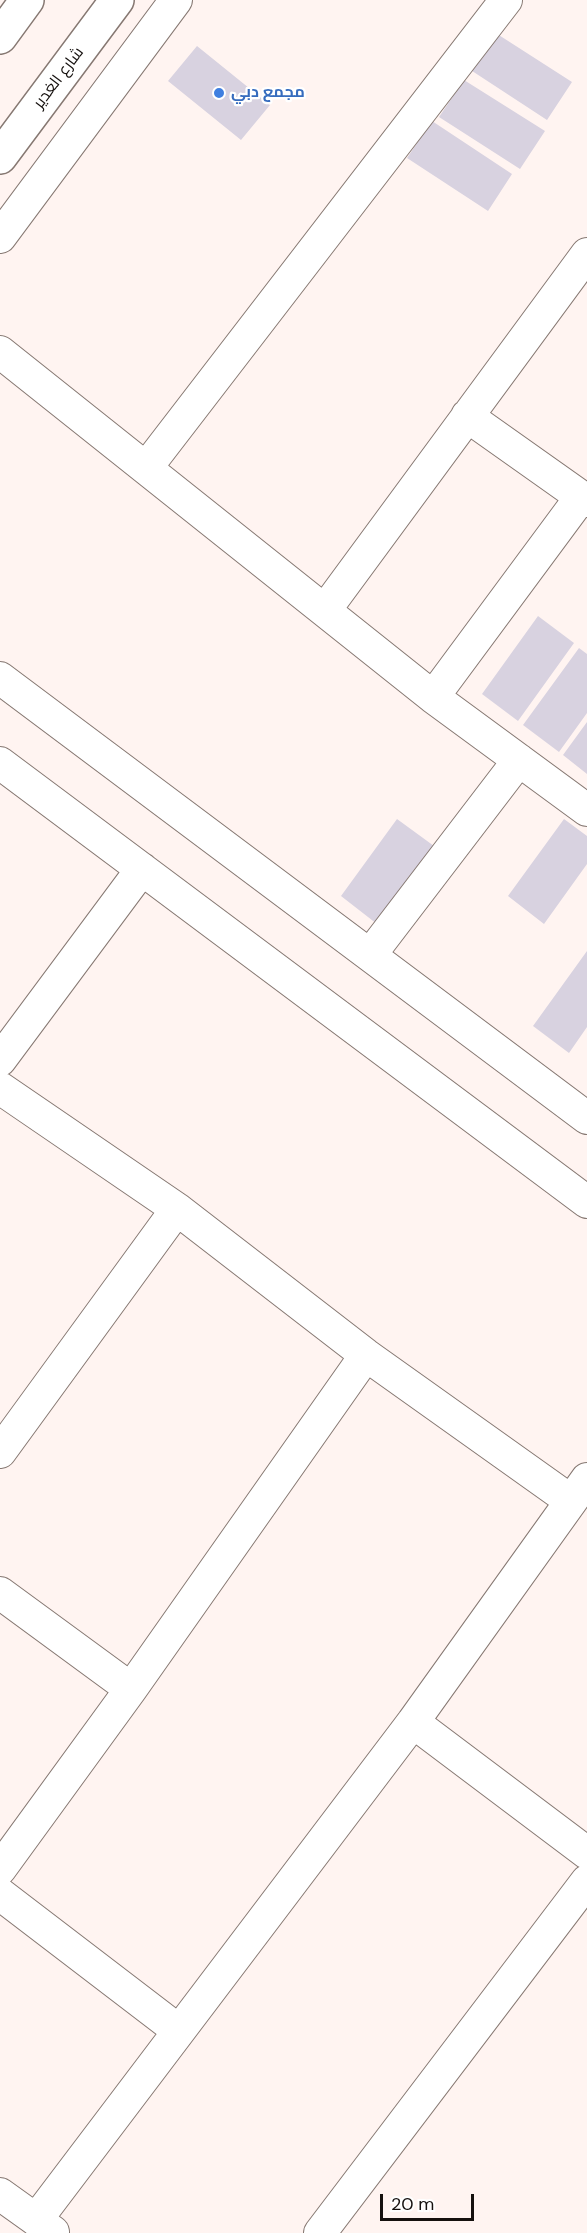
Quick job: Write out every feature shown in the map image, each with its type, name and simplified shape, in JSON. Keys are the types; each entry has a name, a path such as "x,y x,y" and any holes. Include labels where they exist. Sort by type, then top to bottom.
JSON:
{"street":[{"path":"0,37 27,0"},
{"name":"شارع الغدير","path":"0,157 117,0"},
{"path":"0,237 176,0"},
{"path":"146,468 506,0"},
{"path":"325,610 587,254"},
{"path":"0,352 433,696 587,810"},
{"path":"433,696 584,499 467,416"},
{"path":"0,678 587,1118"},
{"path":"370,955 519,760"},
{"path":"0,763 587,1202"},
{"path":"0,1060 142,869"},
{"path":"0,1088 177,1209 366,1355 579,1490 413,1722 179,2031 45,2227 0,2194"},
{"path":"0,1452 177,1209"},
{"path":"0,1869 131,1689 366,1355"},
{"path":"0,1593 131,1689"},
{"path":"413,1722 587,1853"},
{"path":"320,2233 587,1881"},
{"path":"0,1894 179,2031"}],"building":[{"path":"491,30 572,82 547,120 466,67"},
{"name":"مجمع دبي","path":"197,46 270,105 241,140 168,81"},
{"path":"464,80 545,131 520,169 439,117"},
{"path":"432,121 512,174 488,211 407,158"},
{"path":"538,616 574,643 518,721 482,694"},
{"path":"579,648 587,654 587,713 559,752 523,725"},
{"path":"587,722 587,774 563,755"},
{"path":"397,819 434,846 377,924 341,896"},
{"path":"564,819 587,836 587,864 544,924 508,896"},
{"path":"587,951 587,1027 569,1053 533,1026"}],"place":[{"name":"مجمع دبي","path":"219,93"}]}
